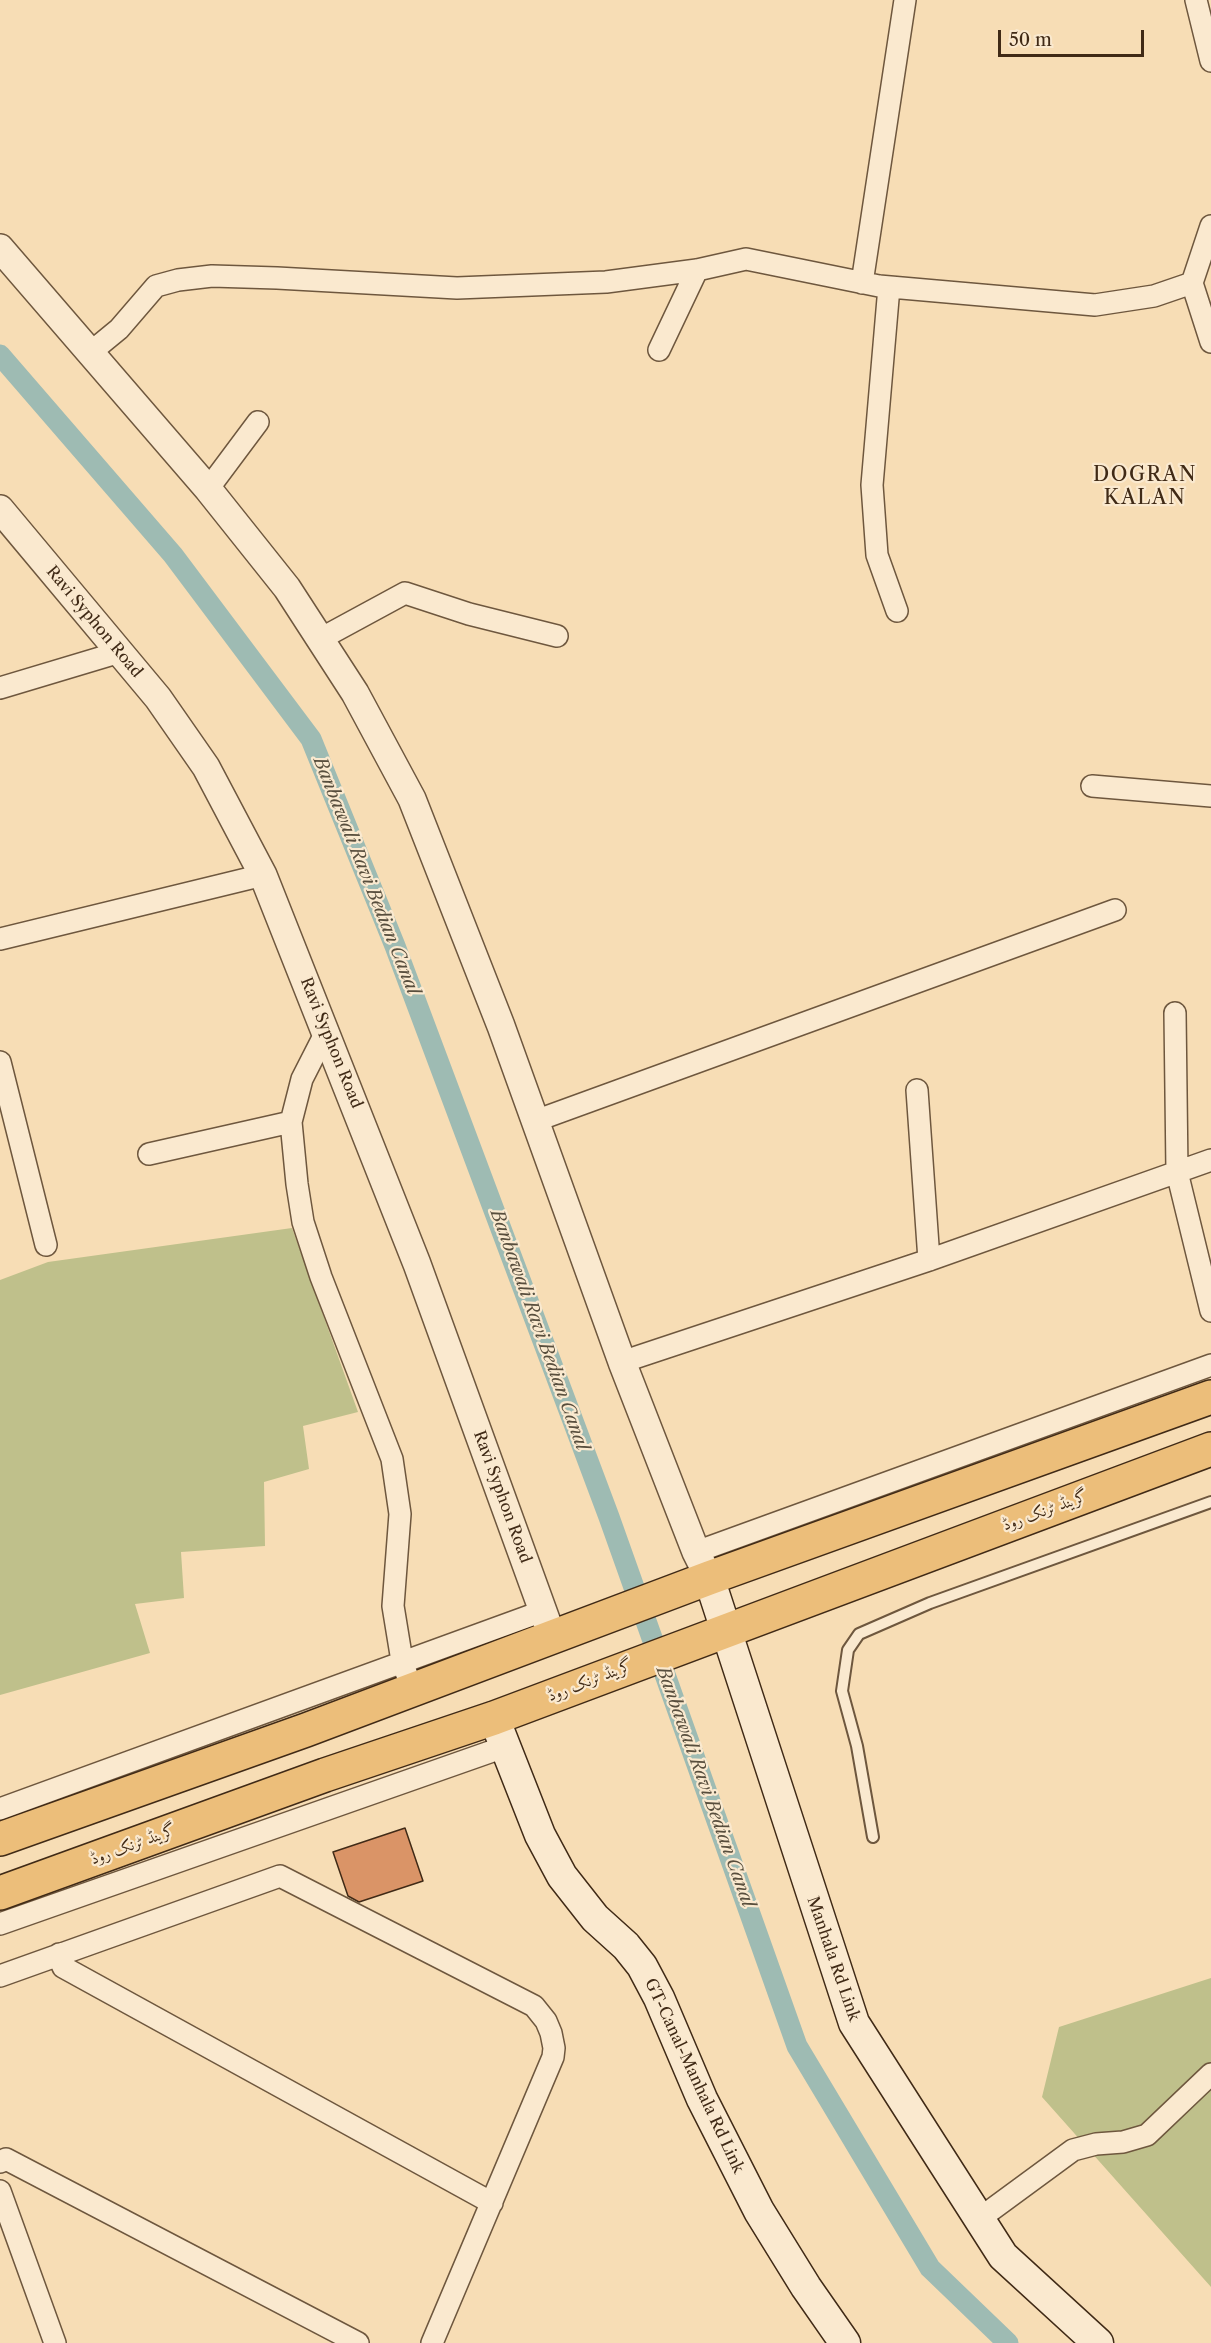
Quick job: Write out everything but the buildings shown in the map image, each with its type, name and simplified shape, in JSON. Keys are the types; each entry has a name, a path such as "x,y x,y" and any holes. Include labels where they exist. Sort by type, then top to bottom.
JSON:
{"highway":[{"path":"0,1839 306,1730 407,1675 554,1626 700,1571 1211,1397"},
{"name":"گرینڈ ٹرنک روڈ","path":"0,1893 325,1775 499,1732 586,1682 1211,1449"},
{"path":"306,1730 325,1775"}],"main road":[{"name":"Manhala Rd Link","path":"700,1571 717,1634 854,2023 1003,2256 1098,2343"},
{"name":"GT-Canal-Manhala Rd Link","path":"499,1732 540,1835 562,1876 595,1918 626,1946 642,1966 659,1998 702,2099 759,2211 806,2287 845,2343"}],"street":[{"path":"862,283 905,0"},
{"path":"1196,0 1211,61"},
{"path":"1211,226 1192,283 1211,342"},
{"path":"0,248 208,489 262,556 322,638 412,799 501,1026 700,1571 1211,1365"},
{"path":"91,352 119,329 156,286 178,280 212,276 457,288 606,282 697,270 746,259 889,287 1095,305 1154,296 1192,283"},
{"path":"659,350 697,270"},
{"path":"889,287 872,485 877,555 897,611"},
{"path":"208,489 258,422"},
{"name":"Ravi Syphon Road","path":"0,509 158,698 206,767 263,875 327,1030 554,1626"},
{"path":"322,638 405,593 469,614 557,636"},
{"path":"0,688 120,652"},
{"path":"1092,786 1211,796"},
{"path":"0,939 263,875"},
{"path":"535,1121 1115,910"},
{"path":"1176,1013 1177,1172 1211,1311"},
{"path":"0,1809 407,1675 393,1606 400,1514 392,1459 321,1277 303,1222 291,1122 302,1079 327,1030"},
{"path":"0,1062 46,1245"},
{"path":"917,1090 929,1260"},
{"path":"149,1154 291,1122"},
{"path":"622,1362 929,1260 1211,1160"},
{"path":"0,1924 499,1732"},
{"path":"0,1976 280,1876 523,1998 534,2006 546,2021 554,2048 492,2204 432,2343"},
{"path":"59,1954 63,1967 492,2204"},
{"path":"979,2219 1073,2150 1096,2144 1123,2142 1147,2135 1211,2074"},
{"path":"0,2162 6,2159 358,2343"},
{"path":"0,2191 55,2343"}],"lane":[{"path":"873,1837 857,1746 842,1691 848,1650 860,1634 930,1603 1211,1502"}],"green space":[{"path":"292,1228 358,1412 303,1426 309,1469 264,1482 265,1546 181,1552 184,1598 135,1604 150,1653 0,1695 0,1280 48,1262"},
{"path":"1211,1978 1211,2287 1042,2097 1059,2027"}],"waterway":[{"name":"Banbawali Ravi Bedian Canal","path":"0,355 173,555 311,739 395,946 609,1517 797,2046 930,2268 1008,2343"}],"district":[{"name":"DOGRAN KALAN","path":"1145,486"}]}
